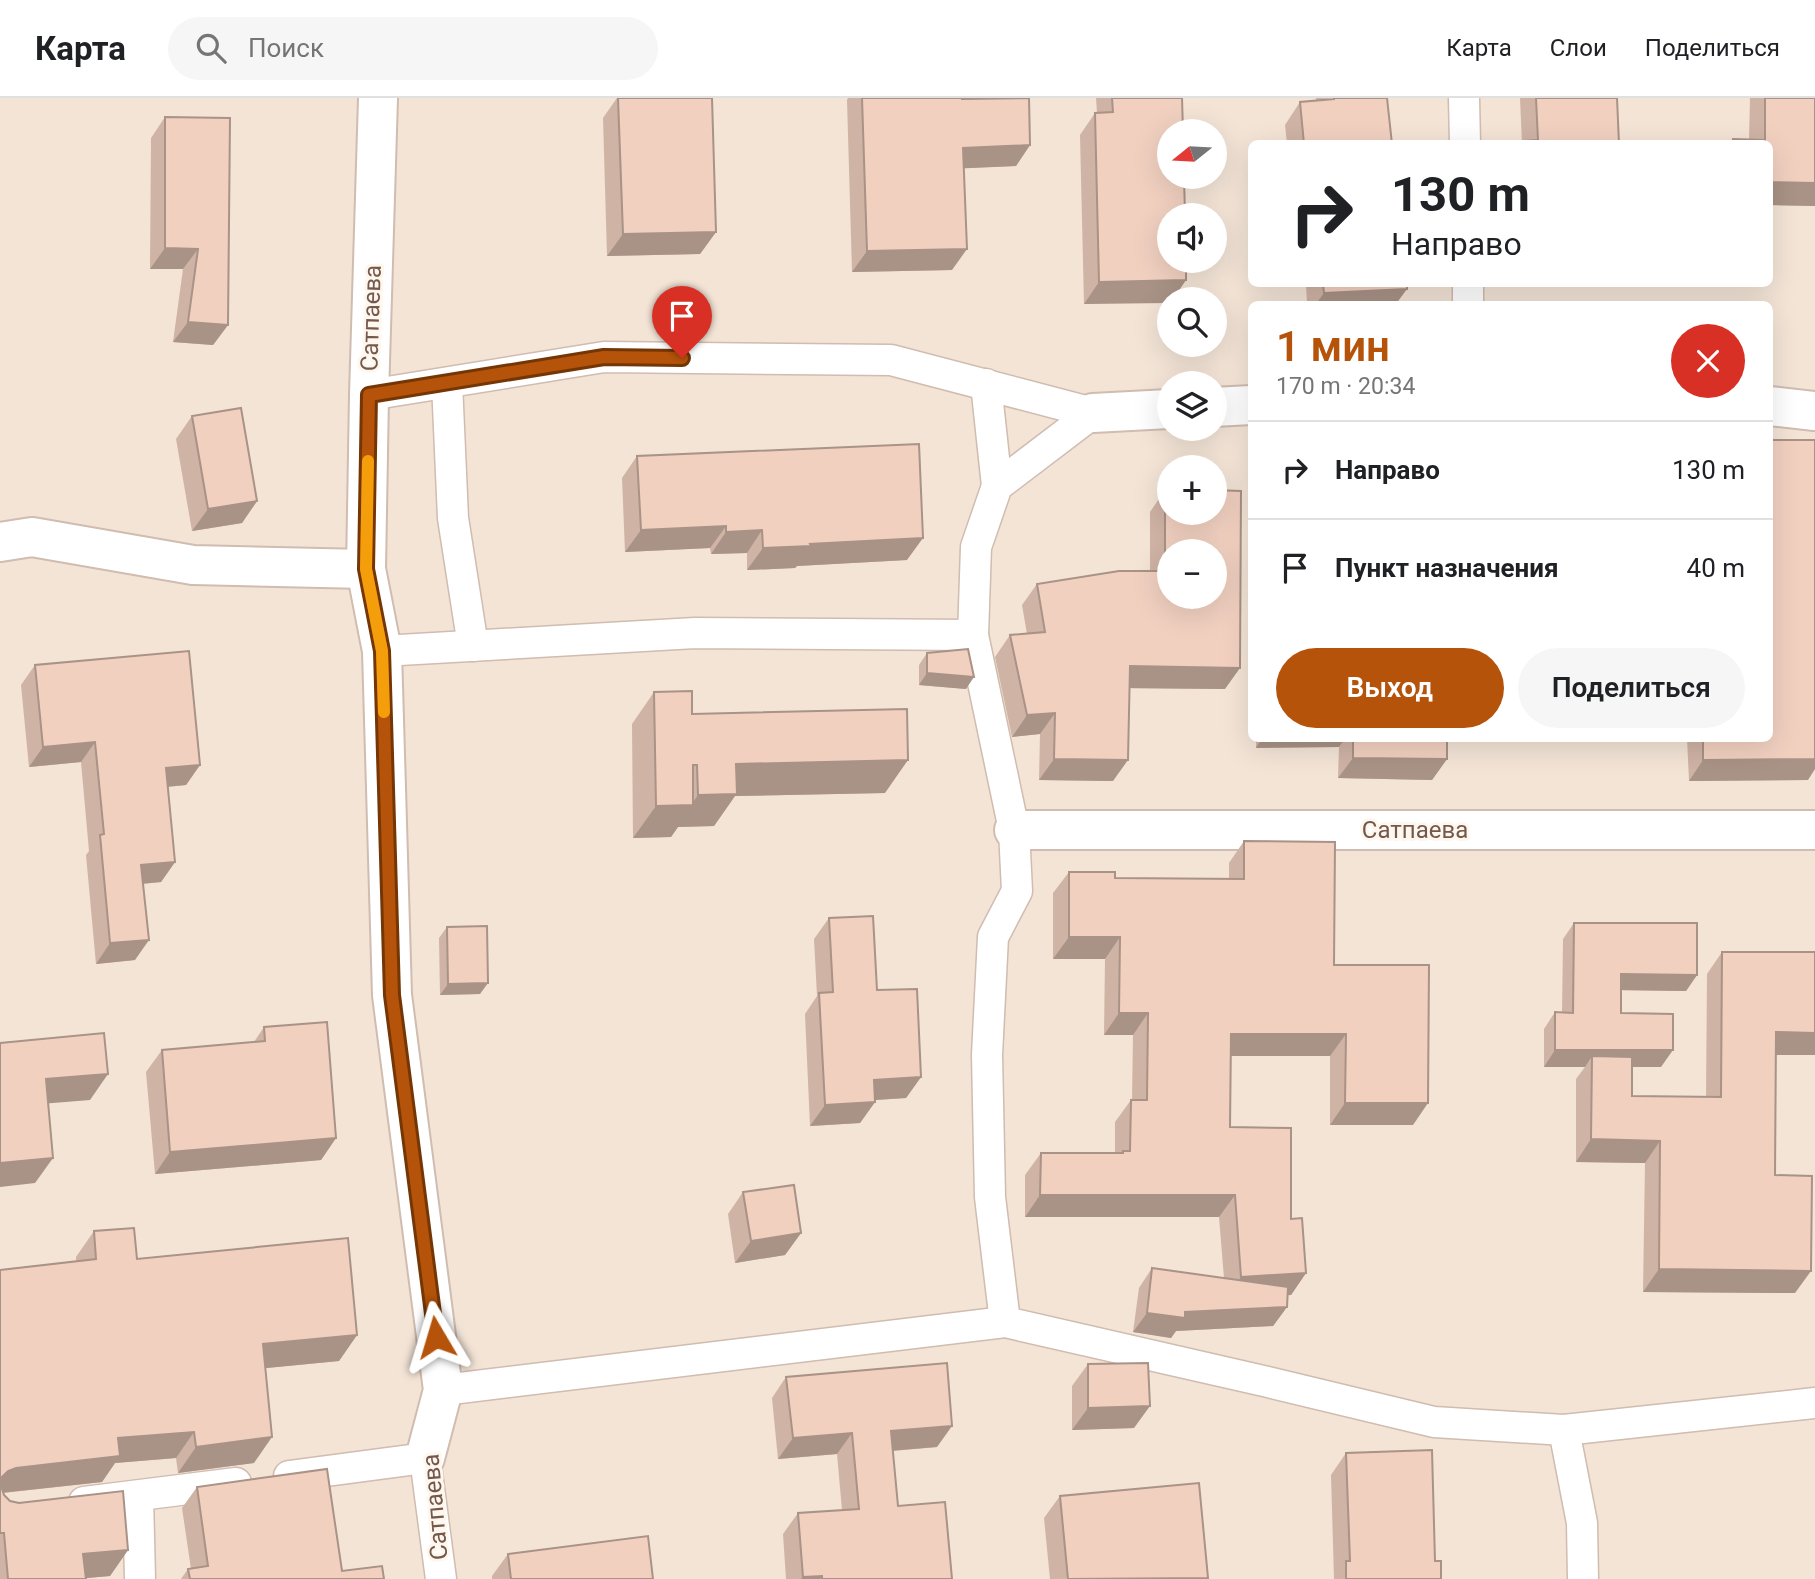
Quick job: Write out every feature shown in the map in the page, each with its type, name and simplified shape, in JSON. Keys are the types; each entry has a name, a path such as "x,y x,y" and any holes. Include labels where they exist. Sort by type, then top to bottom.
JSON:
{"street":[{"name":"Сатпаева","path":"378,98 366,569 382,651 392,995 443,1390 425,1458"},
{"path":"1227,406 1248,405"},
{"path":"1773,406 1815,411"},
{"path":"1093,413 1157,410"},
{"path":"0,541 32,537 194,565 366,569"},
{"name":"Сатпаева","path":"1014,830 1815,830"}],"lane":[{"path":"1464,98 1465,140"},
{"path":"369,395 604,357 891,360 1093,413"},
{"path":"447,383 453,518 473,646"},
{"path":"986,384 997,486 976,547 973,635 1014,830 1017,891 993,937 987,1055 990,1197 1005,1322"},
{"path":"997,486 1093,413"},
{"path":"382,651 695,633 973,635"},
{"path":"443,1390 1005,1322 1434,1422 1564,1430 1815,1403"},
{"path":"1564,1430 1582,1523 1583,1579"},
{"path":"55,1505 425,1458"},
{"name":"Сатпаева","path":"425,1458 441,1579"},
{"path":"138,1496 140,1579"}],"shaded area":[{"path":"0,98 1815,98 1815,1579 0,1579"}],"building":[{"path":"618,98 712,98 716,232 623,234"},
{"path":"862,98 1029,98 1030,145 963,148 967,249 867,251"},
{"path":"1112,98 1182,98 1183,119 1157,119 1157,189 1184,189 1185,203 1157,203 1157,273 1186,273 1186,280 1099,282 1095,113 1113,112"},
{"path":"1387,98 1392,140 1304,140 1300,102"},
{"path":"1536,98 1617,98 1619,140 1538,140"},
{"path":"1765,98 1815,98 1815,183 1773,182 1773,140 1765,140"},
{"path":"165,117 230,118 228,325 188,322 198,249 165,248"},
{"path":"1323,287 1407,287 1407,289 1324,293"},
{"path":"241,408 257,501 208,509 192,416"},
{"path":"1773,440 1815,440 1815,759 1703,760 1703,742 1773,742"},
{"path":"919,444 923,538 763,548 762,530 726,532 726,526 641,530 637,456"},
{"path":"1227,490 1241,491 1240,668 1130,666 1128,760 1054,759 1055,713 1027,715 1010,635 1045,632 1037,584 1119,571 1157,571 1157,609 1227,609 1227,539 1165,539 1165,525 1227,525"},
{"path":"968,649 974,677 927,673 927,653"},
{"path":"189,651 200,765 166,768 175,862 141,865 149,940 110,943 100,835 104,834 95,742 43,747 35,665"},
{"path":"692,691 692,714 907,709 908,760 736,764 737,794 698,795 697,765 693,765 693,805 656,806 654,692"},
{"path":"1353,742 1447,742 1447,759 1353,758"},
{"path":"1244,841 1335,842 1334,965 1429,965 1428,1103 1345,1103 1346,1034 1231,1034 1230,1127 1291,1128 1291,1219 1302,1218 1306,1273 1241,1277 1235,1195 1040,1195 1041,1153 1130,1151 1131,1100 1147,1100 1148,1013 1119,1013 1120,937 1069,937 1069,872 1115,872 1115,878 1244,879"},
{"path":"873,916 877,990 917,989 921,1077 874,1080 875,1102 825,1105 819,993 833,992 829,918"},
{"path":"1574,923 1697,923 1697,975 1621,974 1621,1013 1673,1014 1673,1050 1555,1050 1555,1012 1573,1013"},
{"path":"487,926 488,983 448,984 447,927"},
{"path":"1722,952 1815,952 1815,1033 1776,1032 1775,1175 1812,1176 1811,1271 1659,1269 1660,1141 1591,1139 1592,1056 1632,1057 1632,1096 1721,1097"},
{"path":"327,1022 336,1138 170,1152 162,1050 265,1041 264,1027"},
{"path":"104,1033 108,1074 46,1079 53,1158 0,1163 0,1043"},
{"path":"794,1185 801,1233 751,1241 743,1192"},
{"path":"134,1228 137,1259 348,1238 357,1335 263,1344 272,1437 196,1447 194,1432 118,1438 120,1456 8,1471 2,1477 4,1495 10,1501 19,1503 123,1491 128,1550 83,1554 86,1579 8,1579 4,1533 0,1533 0,1270 96,1259 94,1231"},
{"path":"1152,1268 1288,1287 1287,1307 1185,1312 1185,1318 1147,1313"},
{"path":"947,1363 952,1426 891,1431 898,1506 945,1502 952,1579 803,1577 798,1513 859,1509 852,1433 793,1438 786,1377"},
{"path":"1148,1363 1150,1406 1088,1408 1088,1364"},
{"path":"1432,1450 1435,1561 1441,1561 1441,1579 1346,1579 1346,1561 1350,1561 1346,1453"},
{"path":"327,1469 342,1571 382,1566 384,1579 190,1579 188,1569 208,1566 197,1487"},
{"path":"1199,1483 1208,1578 1068,1579 1060,1496"},
{"path":"648,1536 653,1579 511,1579 508,1554"}],"slow traffic":[{"path":"368,461 366,569 382,651 384,712"}],"route":[{"path":"436,1337 392,995 382,651 366,569 369,395 604,357 682,358"}]}
